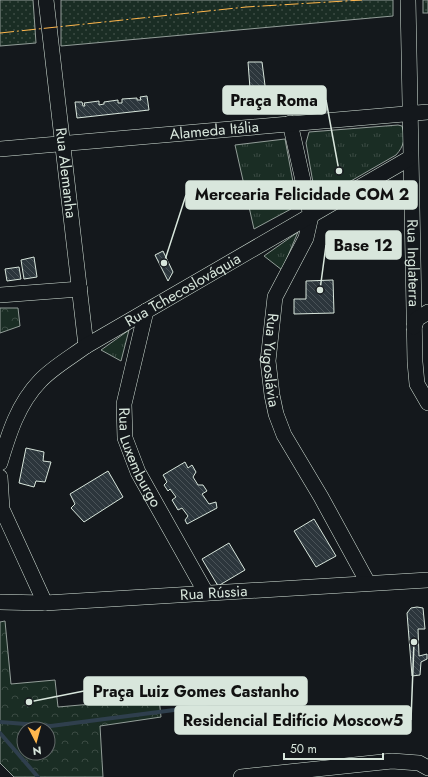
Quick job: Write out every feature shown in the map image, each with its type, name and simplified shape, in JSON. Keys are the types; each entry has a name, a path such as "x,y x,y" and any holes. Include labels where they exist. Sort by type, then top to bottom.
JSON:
{"street":[{"name":"Rua Alemanha","path":"46,0 86,346"},
{"name":"Rua Inglaterra","path":"408,0 414,327 417,384 428,403"},
{"name":"Alameda Itália","path":"0,149 428,112"},
{"name":"Rua Yugoslávia","path":"290,123 311,216 306,238 275,298 268,361 272,395 276,414 284,435 321,497 368,583"},
{"name":"Rua Tchecoslováquia","path":"0,463 12,425 24,402 40,380 86,346 410,158"},
{"path":"0,296 80,289"},
{"name":"Rua Luxemburgo","path":"146,311 124,404 125,438 138,472 206,593"},
{"path":"414,327 417,319 428,312"},
{"path":"0,477 2,509 45,603"},
{"name":"Rua Rússia","path":"0,602 45,603 428,580"},
{"path":"241,777 392,761 419,763 428,768"}],"green space":[{"path":"0,0 33,0 36,43 0,46"},
{"path":"61,0 393,0 393,16 61,46"},
{"path":"423,0 428,0 428,13 423,13"},
{"path":"398,125 402,126 404,138 401,148 396,155 323,197 315,194 306,143 309,132"},
{"path":"285,139 296,198 291,209 254,229 235,145"},
{"path":"298,232 282,270 264,256"},
{"path":"0,308 18,308 20,326 0,333"},
{"path":"129,330 121,361 101,350"},
{"path":"5,621 11,684 55,680 58,707 159,698 161,717 100,726 103,777 14,777 0,763 0,622"}],"building":[{"path":"248,62 262,62 267,101 251,102"},
{"path":"147,96 149,110 77,118 75,102 82,102 83,106 85,106 84,103 99,101 99,105 104,104 104,102 118,100 118,103 122,103 122,99 137,98 137,100 141,100 140,97"},
{"path":"163,251 173,272 168,281 155,255"},
{"path":"34,257 37,277 24,279 21,260"},
{"path":"19,267 21,279 7,281 5,269"},
{"path":"333,280 334,313 294,314 294,299 306,299 306,281"},
{"path":"26,448 44,452 43,461 51,462 45,482 36,481 34,487 19,483"},
{"path":"185,462 188,468 192,465 196,472 193,477 198,485 203,485 207,491 202,494 209,504 216,502 217,508 187,524 185,520 188,516 182,508 178,510 172,500 176,497 170,489 168,491 164,485 167,482 163,475"},
{"path":"108,471 123,497 84,522 71,508 75,504 70,494"},
{"path":"314,519 336,556 316,567 294,531"},
{"path":"229,543 245,570 218,586 202,559"},
{"path":"411,608 423,608 425,629 418,629 419,656 427,654 427,659 421,662 420,675 412,676 407,613"}],"waterway":[{"path":"0,722 51,726 174,710 284,689"},
{"path":"0,733 38,777"}],"power":[{"path":"0,33 246,7 362,0"}],"place":[{"name":"Praça Roma","path":"339,171"},
{"name":"Mercearia Felicidade COM 2","path":"164,263"},
{"name":"Base 12","path":"320,290"},
{"name":"Residencial Edifício Moscow5","path":"414,642"},
{"name":"Praça Luiz Gomes Castanho","path":"29,702"}]}
